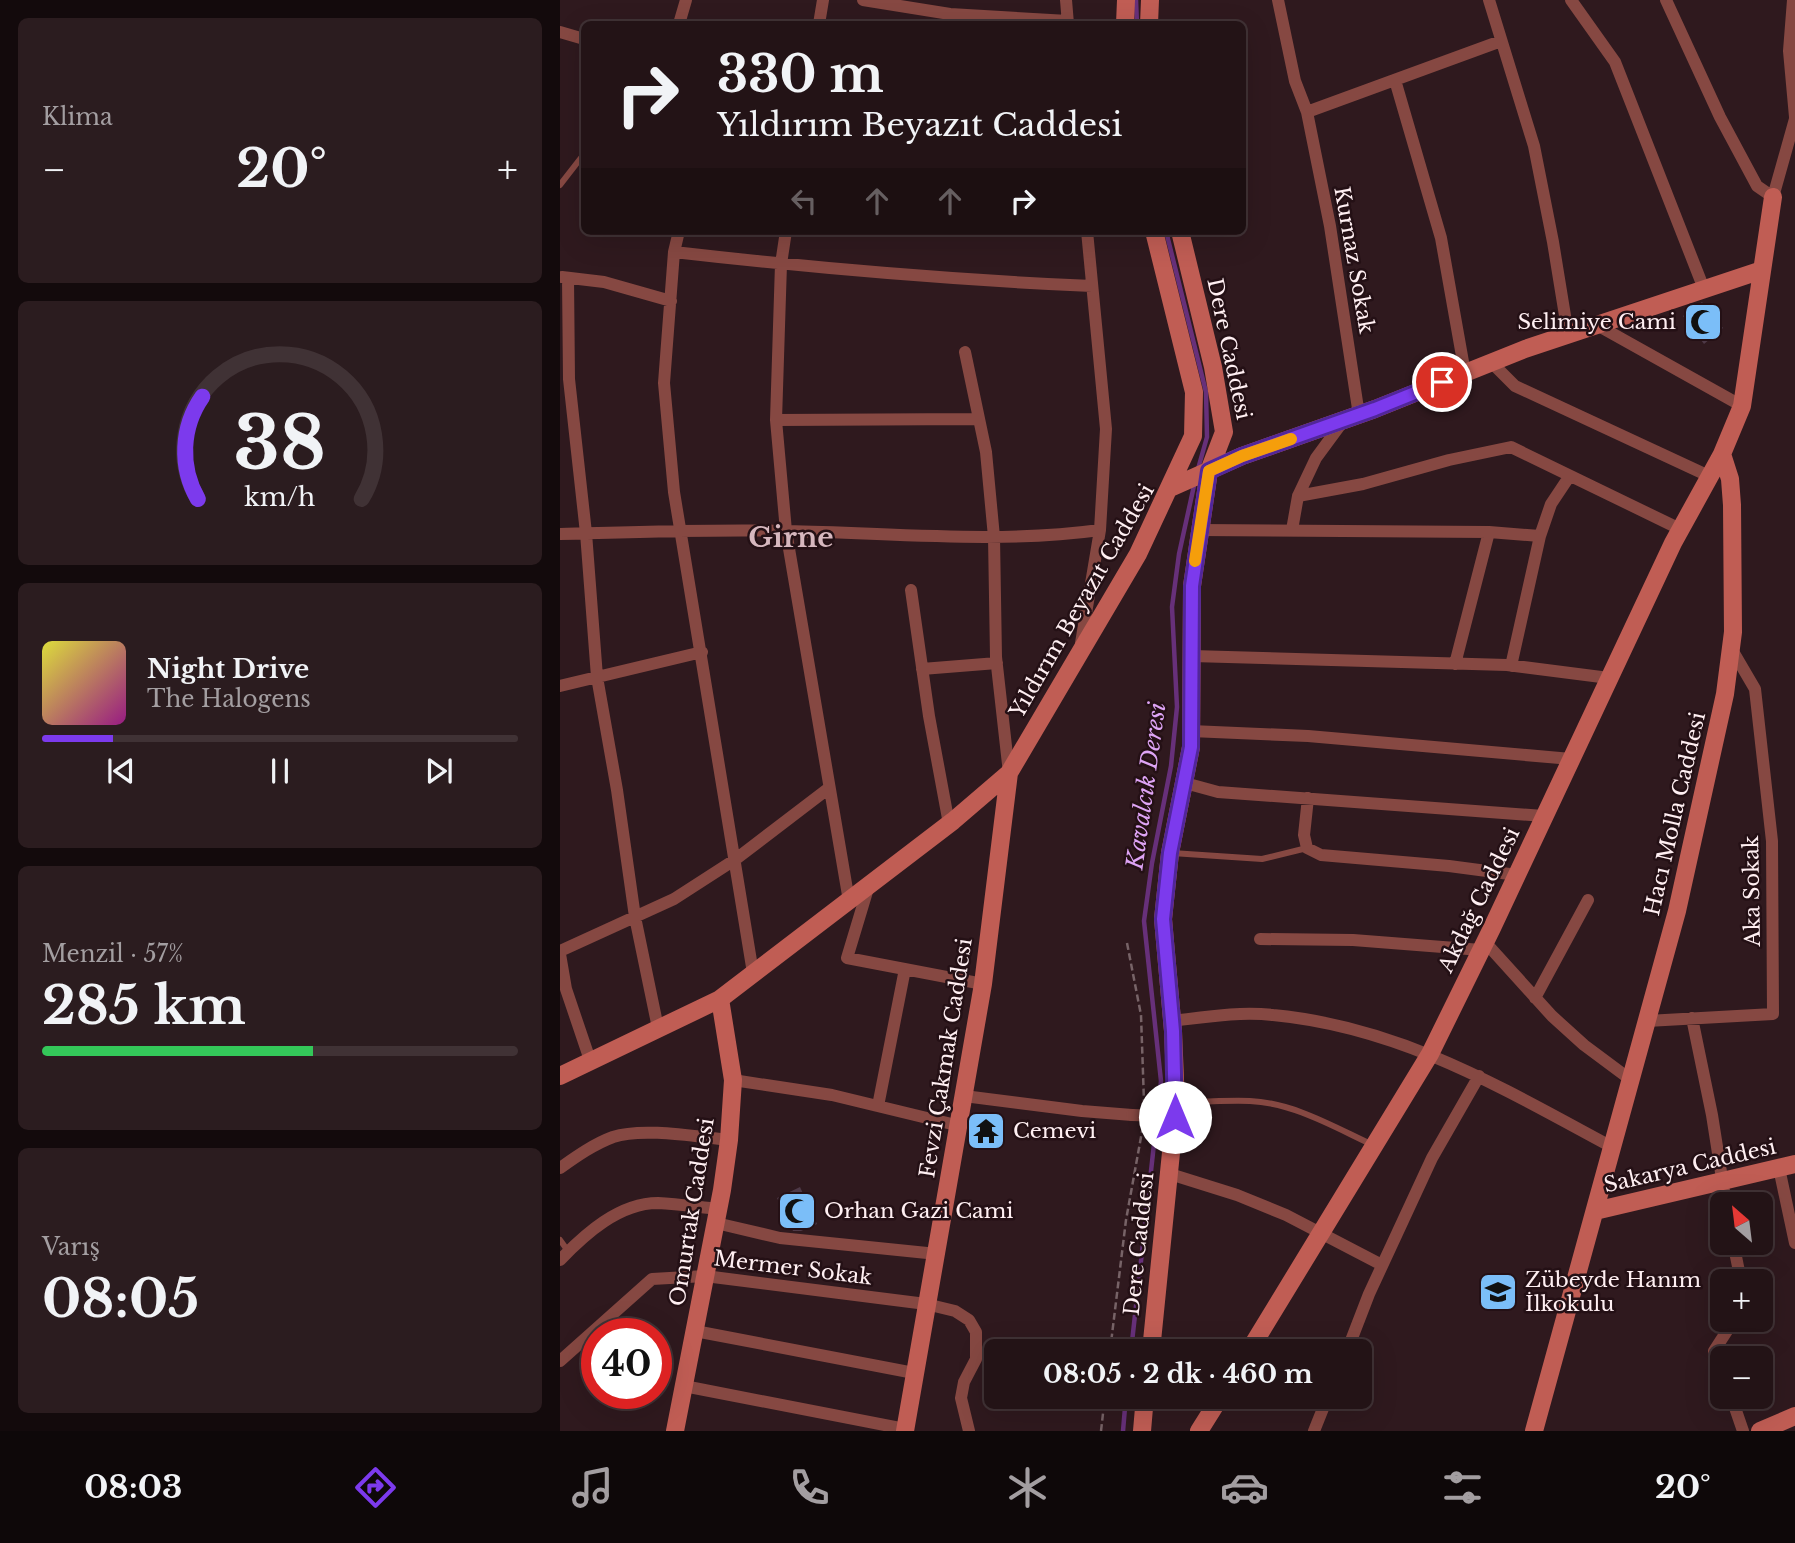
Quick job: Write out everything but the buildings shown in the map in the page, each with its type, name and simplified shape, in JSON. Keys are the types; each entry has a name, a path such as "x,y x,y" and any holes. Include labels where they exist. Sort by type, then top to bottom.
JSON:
{"street":[{"path":"680,21 686,0"},
{"path":"820,21 823,0"},
{"path":"863,0 950,14 1042,21"},
{"path":"1066,0 1068,21"},
{"path":"1125,21 1126,0"},
{"path":"1149,21 1150,0"},
{"name":"Kurnaz Sokak","path":"1278,0 1295,81 1307,112 1330,226 1352,417"},
{"path":"1489,0 1534,146 1568,334"},
{"path":"1571,0 1615,62 1704,289"},
{"path":"1666,0 1720,117 1757,186 1773,197"},
{"path":"1723,454 1742,406 1773,197 1795,118 1789,51 1793,0"},
{"path":"560,32 581,38"},
{"path":"1307,112 1501,41"},
{"path":"1395,80 1441,238 1465,373"},
{"path":"678,235 674,252 664,383 674,492 753,974"},
{"path":"785,235 781,264 776,420 786,531 849,901"},
{"path":"1080,654 1100,530 1106,429 1087,235"},
{"name":"Dere Caddesi","path":"1155,235 1194,392 1193,436 1170,488"},
{"name":"Dere Caddesi","path":"1152,1339 1170,1174 1172,1020 1163,919 1170,853 1185,783 1191,731 1192,586 1199,530 1209,471 1224,432 1213,367 1181,235"},
{"path":"674,252 977,281 1092,286"},
{"name":"Yıldırım Beyazıt Caddesi","path":"560,1076 720,999 949,824 1009,773 1138,554 1170,488 1242,456 1352,417 1491,362 1762,270"},
{"path":"658,1028 635,917 597,677 586,533 564,379 564,277 604,282 671,300"},
{"path":"1597,324 1742,406"},
{"path":"965,352 986,452 994,537 996,663 1009,773"},
{"path":"1491,362 1515,386 1711,477"},
{"path":"1292,530 1298,496 1316,458 1352,417"},
{"path":"776,420 978,419"},
{"path":"1298,496 1363,484 1450,460 1511,447 1681,529"},
{"name":"Akdağ Caddesi","path":"1256,1339 1430,1054 1681,529 1723,454"},
{"name":"Hacı Molla Caddesi","path":"1534,1431 1677,911 1725,694 1731,648 1732,505 1730,480 1723,454"},
{"path":"1511,666 1540,536 1551,504 1569,477"},
{"path":"560,534 786,531 1053,537 1100,530"},
{"path":"1199,530 1489,532 1540,536"},
{"path":"1455,664 1489,532"},
{"path":"911,590 949,824"},
{"name":"Aka Sokak","path":"1647,1021 1773,1014 1772,841 1755,689 1731,648"},
{"path":"560,686 702,652"},
{"path":"1192,656 1511,666 1609,678"},
{"path":"922,669 996,663"},
{"path":"1191,731 1308,736 1571,759"},
{"name":"Fevzi Çakmak Caddesi","path":"905,1430 983,984 1009,773"},
{"path":"1185,783 1218,792 1544,816"},
{"path":"590,1060 566,989 560,953 674,900 736,859 829,788"},
{"path":"1308,799 1304,835 1307,848 1321,855 1517,875"},
{"path":"869,885 847,958 983,984"},
{"path":"1535,998 1588,900"},
{"path":"1260,939 1483,946 1584,1045 1631,1080"},
{"path":"878,1106 905,969"},
{"name":"Omurtak Caddesi","path":"675,1431 729,1140 733,1080 720,999"},
{"path":"1172,1020 1271,1014 1347,1026 1430,1054 1479,1076 1612,1147"},
{"path":"1692,1018 1712,1115 1724,1192"},
{"path":"1352,1339 1382,1265 1432,1158 1479,1076"},
{"path":"733,1080 832,1096 960,1126"},
{"path":"964,1096 1082,1111 1138,1114 1171,1112"},
{"path":"560,1167 615,1136 654,1133 729,1140"},
{"path":"1787,1166 1795,1243"},
{"name":"Sakarya Caddesi","path":"1595,1212 1787,1166"},
{"path":"1170,1174 1237,1195 1286,1215 1382,1265"},
{"path":"564,1256 606,1220 632,1206 656,1203 717,1216 780,1238 937,1254"},
{"name":"Mermer Sokak","path":"560,1361 652,1279 705,1276 926,1304 955,1311 969,1320 976,1332 976,1359 964,1382 961,1398 969,1431"},
{"path":"695,1331 914,1373"},
{"path":"684,1386 905,1430"},
{"path":"1142,1431 1144,1409"},
{"path":"1199,1431 1213,1409"},
{"path":"1314,1431 1323,1409"},
{"path":"1735,1409 1743,1431"},
{"path":"1760,1431 1795,1416"}],"lane":[{"path":"560,185 581,157"},
{"path":"1170,853 1262,859 1307,848"},
{"path":"1171,1112 1252,1101 1286,1108 1323,1121 1374,1146"},
{"path":"560,1240 564,1256"}],"path":[{"path":"1127,943 1141,1015 1138,1114"},
{"path":"1111,1339 1126,1220 1143,1124"},
{"path":"1101,1431 1104,1409"}],"waterway":[{"name":"Kavalcık Deresi","path":"1136,0 1137,21"},
{"name":"Kavalcık Deresi","path":"1167,235 1206,392 1207,437 1198,469"},
{"name":"Kavalcık Deresi","path":"1132,1339 1161,1081 1144,921 1171,766 1177,707 1172,607 1179,554 1195,481"},
{"name":"Kavalcık Deresi","path":"1123,1431 1125,1409"}],"slow traffic":[{"path":"1195,561 1209,471 1291,439"}],"place":[{"name":"Selimiye Cami","path":"1703,322"},
{"name":"Cemevi","path":"986,1131"},
{"name":"Orhan Gazi Cami","path":"797,1211"},
{"name":"Zübeyde Hanım İlkokulu","path":"1498,1292"}],"district":[{"name":"Girne","path":"791,537"}],"route":[{"path":"1175,1117 1173,1031 1163,919 1170,853 1191,747 1192,586 1209,471 1242,456 1442,382"}]}
